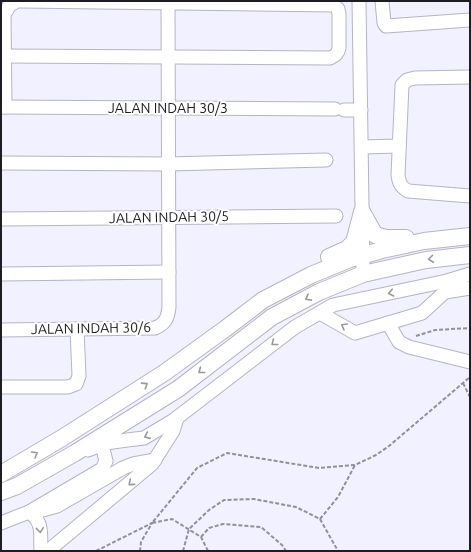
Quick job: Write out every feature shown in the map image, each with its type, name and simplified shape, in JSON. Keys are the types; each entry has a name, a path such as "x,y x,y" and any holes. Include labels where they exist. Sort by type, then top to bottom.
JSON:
{"main road":[{"path":"362,212 375,235 386,238 436,235 467,236"},
{"path":"1,474 62,438 164,373 263,300 291,276 347,249 354,242 362,212"},
{"path":"263,300 311,275 362,255 424,241 467,236"},
{"path":"1,492 17,486 63,460 178,389 272,317 319,292 363,274 426,260 470,255"}],"street":[{"path":"3,107 4,15 9,6 18,1 334,5 338,9 339,14 338,53 330,58 4,56"},
{"path":"359,1 363,274"},
{"path":"382,1 384,23 386,26 470,20"},
{"path":"1,274 169,272 168,2"},
{"path":"470,77 415,78 407,80 402,85 400,93 398,182 408,191 470,196"},
{"name":"JALAN INDAH 30/3","path":"3,107 361,110"},
{"path":"362,147 399,146"},
{"path":"1,163 168,164 326,160"},
{"name":"JALAN INDAH 30/5","path":"1,218 336,216"},
{"name":"JALAN INDAH 30/6","path":"1,330 155,328 160,326 166,320 168,315 169,272"},
{"path":"63,460 102,445 144,438 177,418 295,327 333,306 447,281 466,275"},
{"path":"320,313 355,333 422,313 444,292 466,275"},
{"path":"444,292 470,288"},
{"path":"388,323 399,342 409,347 470,362"},
{"path":"1,387 68,387 76,384 79,376 77,329"},
{"path":"48,551 156,460 173,431 177,418"},
{"path":"1,523 29,512 102,469 106,461 102,445"},
{"path":"29,512 45,511 57,506 122,468 156,460"},
{"path":"29,512 40,524 41,551"}],"path":[{"path":"399,342 435,330 470,328"},
{"path":"140,551 141,542 152,523 197,468 227,453 318,468 355,465 376,455 389,446 470,377"},
{"path":"463,383 470,396"},
{"path":"320,519 338,497 355,465"},
{"path":"183,551 189,529 209,510 224,500 254,498 296,507 320,519 338,551"},
{"path":"96,551 152,523 172,519 201,537 208,551"},
{"path":"201,537 209,528 223,524 261,527 282,545 286,551"}]}
